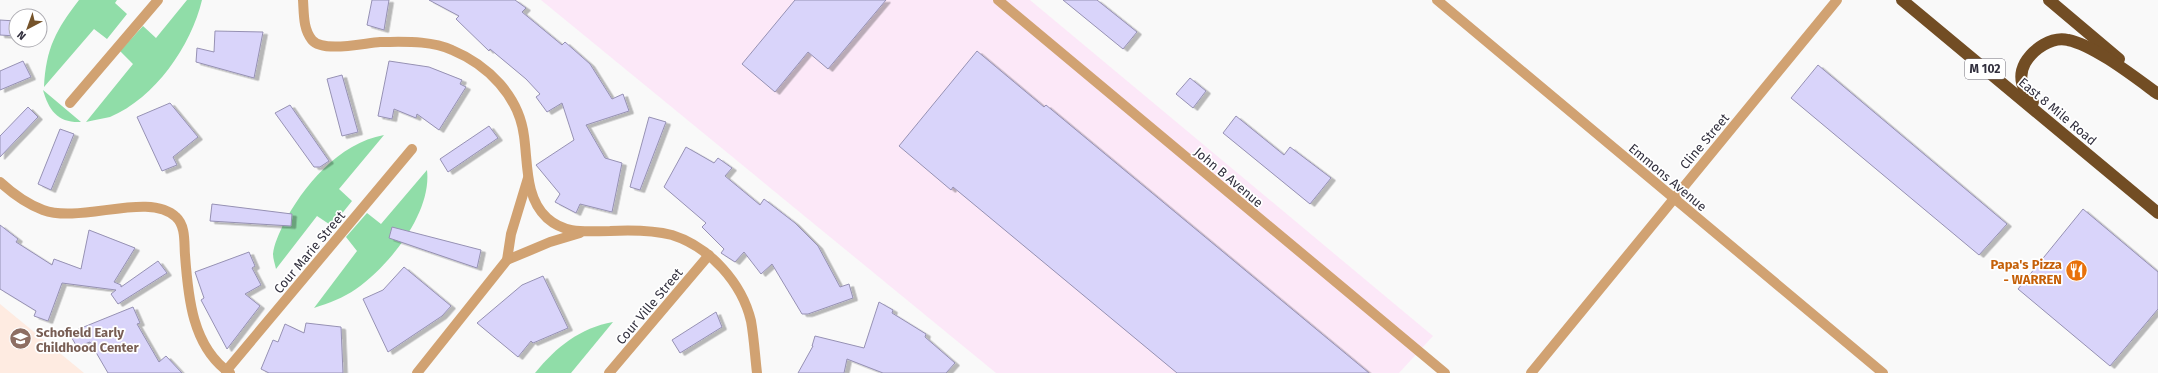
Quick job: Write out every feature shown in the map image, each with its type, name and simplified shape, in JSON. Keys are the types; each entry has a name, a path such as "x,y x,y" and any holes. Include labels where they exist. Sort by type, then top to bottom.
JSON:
{"highway":[{"name":"East 8 Mile Road","path":"1902,0 2158,213"},
{"path":"2049,0 2158,93"},
{"path":"2067,137 2040,112 2023,90 2021,77 2025,63 2034,52 2047,42 2059,39 2069,40 2105,57 2158,93"}],"street":[{"path":"70,103 158,0"},
{"path":"303,0 305,27 313,41 322,46 379,42 428,43 447,48 466,56 486,70 500,83 516,108 524,134 528,177 533,197 539,210 562,228 581,232"},
{"name":"John B Avenue","path":"998,0 1445,373"},
{"name":"Emmons Avenue","path":"1437,0 1883,373"},
{"name":"Cline Street","path":"1531,373 1837,0"},
{"name":"Cour Marie Street","path":"228,372 412,149"},
{"path":"507,260 512,234 528,177"},
{"path":"0,182 24,201 44,211 67,214 150,206 166,209 178,218 183,230 187,287 194,321 211,353 228,372"},
{"path":"415,372 507,260 550,242 581,232 609,230 652,232 672,236 709,255 731,278 744,299 753,334 756,371"},
{"name":"Cour Ville Street","path":"609,373 709,255"}],"shaded area":[{"path":"541,0 1030,0 1433,336 1399,373 996,373"},
{"name":"Schofield Early Childhood Center","path":"0,304 84,373 0,373"}],"green space":[{"path":"79,0 117,0 115,3 127,14 107,39 94,29 44,87 47,61 58,30"},
{"path":"187,0 202,0 197,17 189,35 169,69 142,97 126,108 110,117 86,122 133,64 120,51 143,26 156,38"},
{"path":"43,90 81,122 73,122 60,118 48,104"},
{"path":"384,135 339,189 352,201 332,226 317,216 276,269 273,254 278,235 291,210 312,181 324,168 352,147"},
{"path":"427,170 427,187 423,204 406,237 394,253 382,267 356,289 341,298 314,308 357,251 346,237 367,213 381,224"},
{"path":"613,322 571,373 535,373 560,347 579,334"}],"building":[{"path":"372,0 389,0 384,30 367,25"},
{"path":"429,0 515,0 526,8 522,12 562,45 565,42 590,64 612,99 623,94 629,111 586,125 605,158 622,163 612,212 580,204 576,213 555,202 560,194 536,165 574,140 562,103 547,112 536,97 540,94 526,79 490,49 489,51 456,19 459,16"},
{"path":"795,0 886,0 828,69 808,52 775,92 742,64"},
{"path":"1063,0 1097,0 1137,32 1123,49"},
{"path":"0,20 8,20 8,36 0,35"},
{"path":"215,31 263,32 254,78 196,62 197,48 214,52"},
{"path":"977,51 1044,107 1046,105 1369,373 1177,373 953,187 951,190 899,146"},
{"path":"23,61 31,77 0,90 0,71"},
{"path":"389,61 429,67 462,80 460,84 466,87 439,130 417,114 416,118 394,109 392,119 378,116"},
{"path":"1818,65 2007,224 1979,255 1791,98"},
{"path":"342,75 358,132 342,136 327,79"},
{"path":"1190,78 1206,91 1193,108 1176,94"},
{"path":"170,103 198,137 173,157 177,165 162,171 137,117"},
{"path":"290,105 329,161 320,167 314,167 275,113"},
{"path":"28,107 38,117 0,157 0,136"},
{"path":"1236,116 1284,155 1290,147 1331,178 1310,204 1223,133"},
{"path":"649,117 666,122 640,190 630,187"},
{"path":"489,126 498,138 448,172 440,159"},
{"path":"60,129 74,134 51,190 38,184"},
{"path":"686,147 714,163 718,158 732,168 725,176 760,205 764,199 795,223 818,246 840,287 849,284 853,298 808,314 802,314 772,264 761,274 744,252 735,262 721,253 724,249 702,227 706,223 664,187"},
{"path":"212,204 292,214 291,226 210,221"},
{"path":"2083,209 2158,272 2158,309 2110,366 2018,289"},
{"path":"0,225 18,239 16,242 52,265 54,259 81,269 89,230 135,248 114,282 121,285 121,287 158,261 167,273 118,304 111,294 116,290 62,283 48,321 34,316 36,311 0,289"},
{"path":"392,227 481,250 477,268 389,238"},
{"path":"249,252 255,266 252,268 261,285 245,294 260,306 227,349 201,300 204,298 195,272"},
{"path":"404,267 451,306 442,316 388,352 363,299 383,290"},
{"path":"543,276 568,328 533,343 531,341 518,357 477,323 522,285"},
{"path":"879,302 893,310 892,313 926,334 925,337 955,363 946,373 883,373 847,359 844,373 798,373 813,346 815,336 864,348"},
{"path":"133,307 140,323 137,324 159,362 166,356 182,373 108,373 90,342 77,347 69,333"},
{"path":"716,312 722,327 680,353 672,340"},
{"path":"306,323 341,327 343,373 269,373 261,369 273,340 278,342 285,324 304,333"}],"place":[{"name":"Papa's Pizza - WARREN","path":"2077,271"},
{"name":"Schofield Early Childhood Center","path":"21,339"}]}
